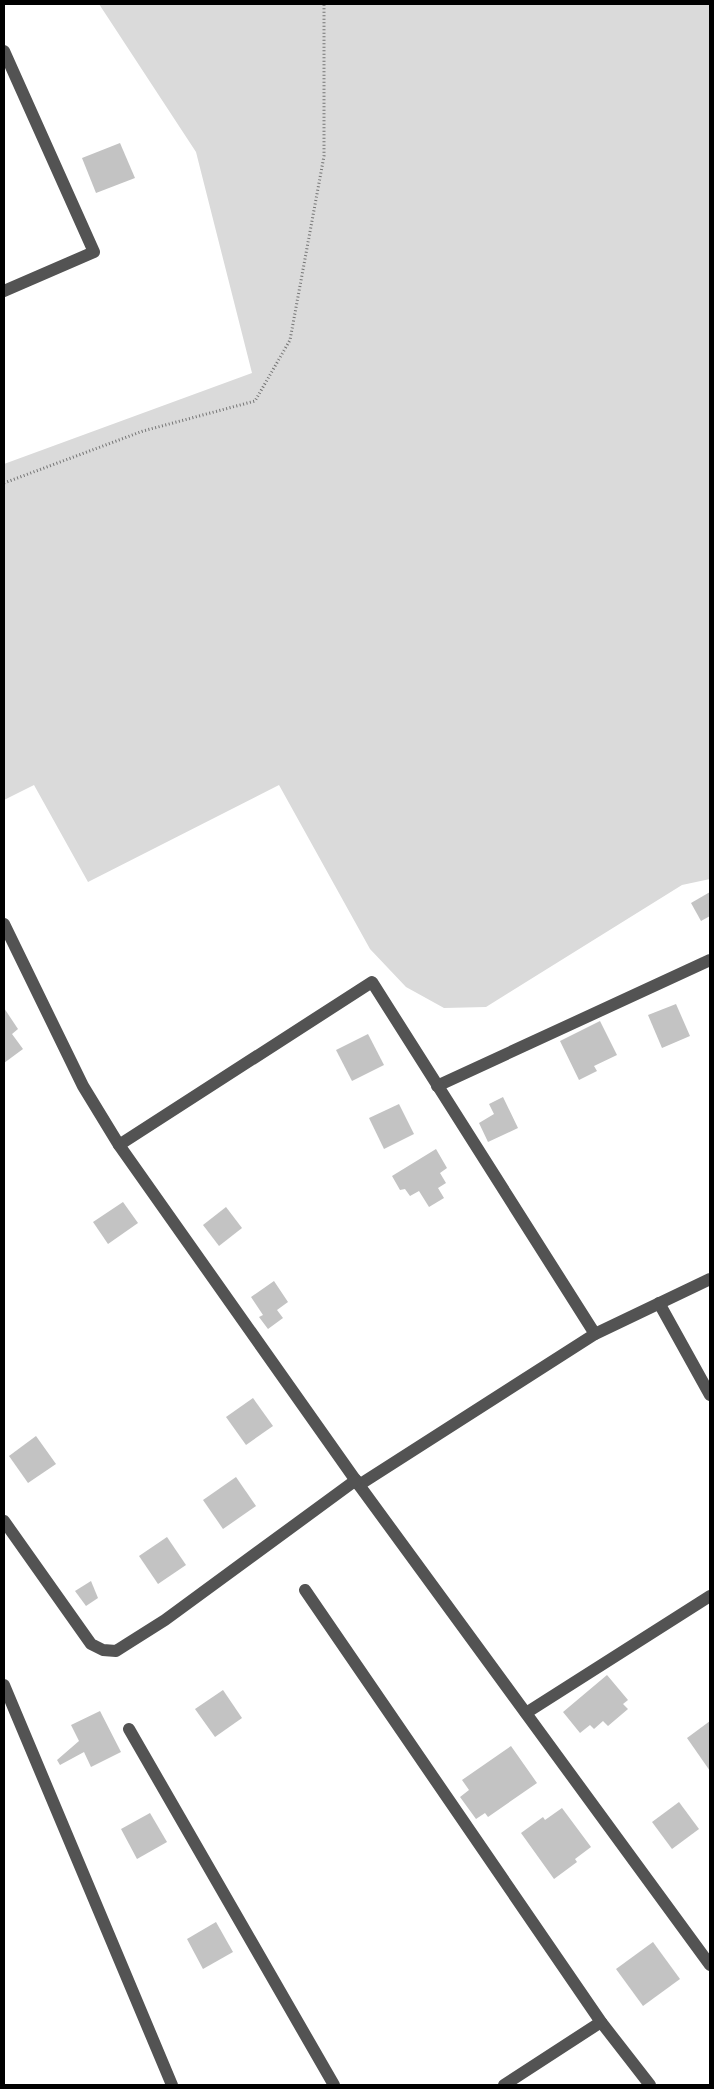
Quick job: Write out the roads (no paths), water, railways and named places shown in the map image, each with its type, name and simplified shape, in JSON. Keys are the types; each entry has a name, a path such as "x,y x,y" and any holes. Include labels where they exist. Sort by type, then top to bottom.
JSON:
{"lane":[{"path":"4,51 94,252 4,291"},
{"path":"4,924 83,1086 119,1145 358,1483 710,1965"},
{"path":"437,1086 710,960"},
{"path":"119,1145 372,982 594,1334"},
{"path":"4,1521 91,1644 103,1650 116,1651 165,1620 358,1483 594,1334 710,1278"},
{"path":"659,1303 710,1395"},
{"path":"305,1590 601,2022 650,2085"},
{"path":"526,1713 710,1596"},
{"path":"4,1686 172,2085"},
{"path":"129,1729 334,2085"},
{"path":"504,2085 601,2022"}]}
